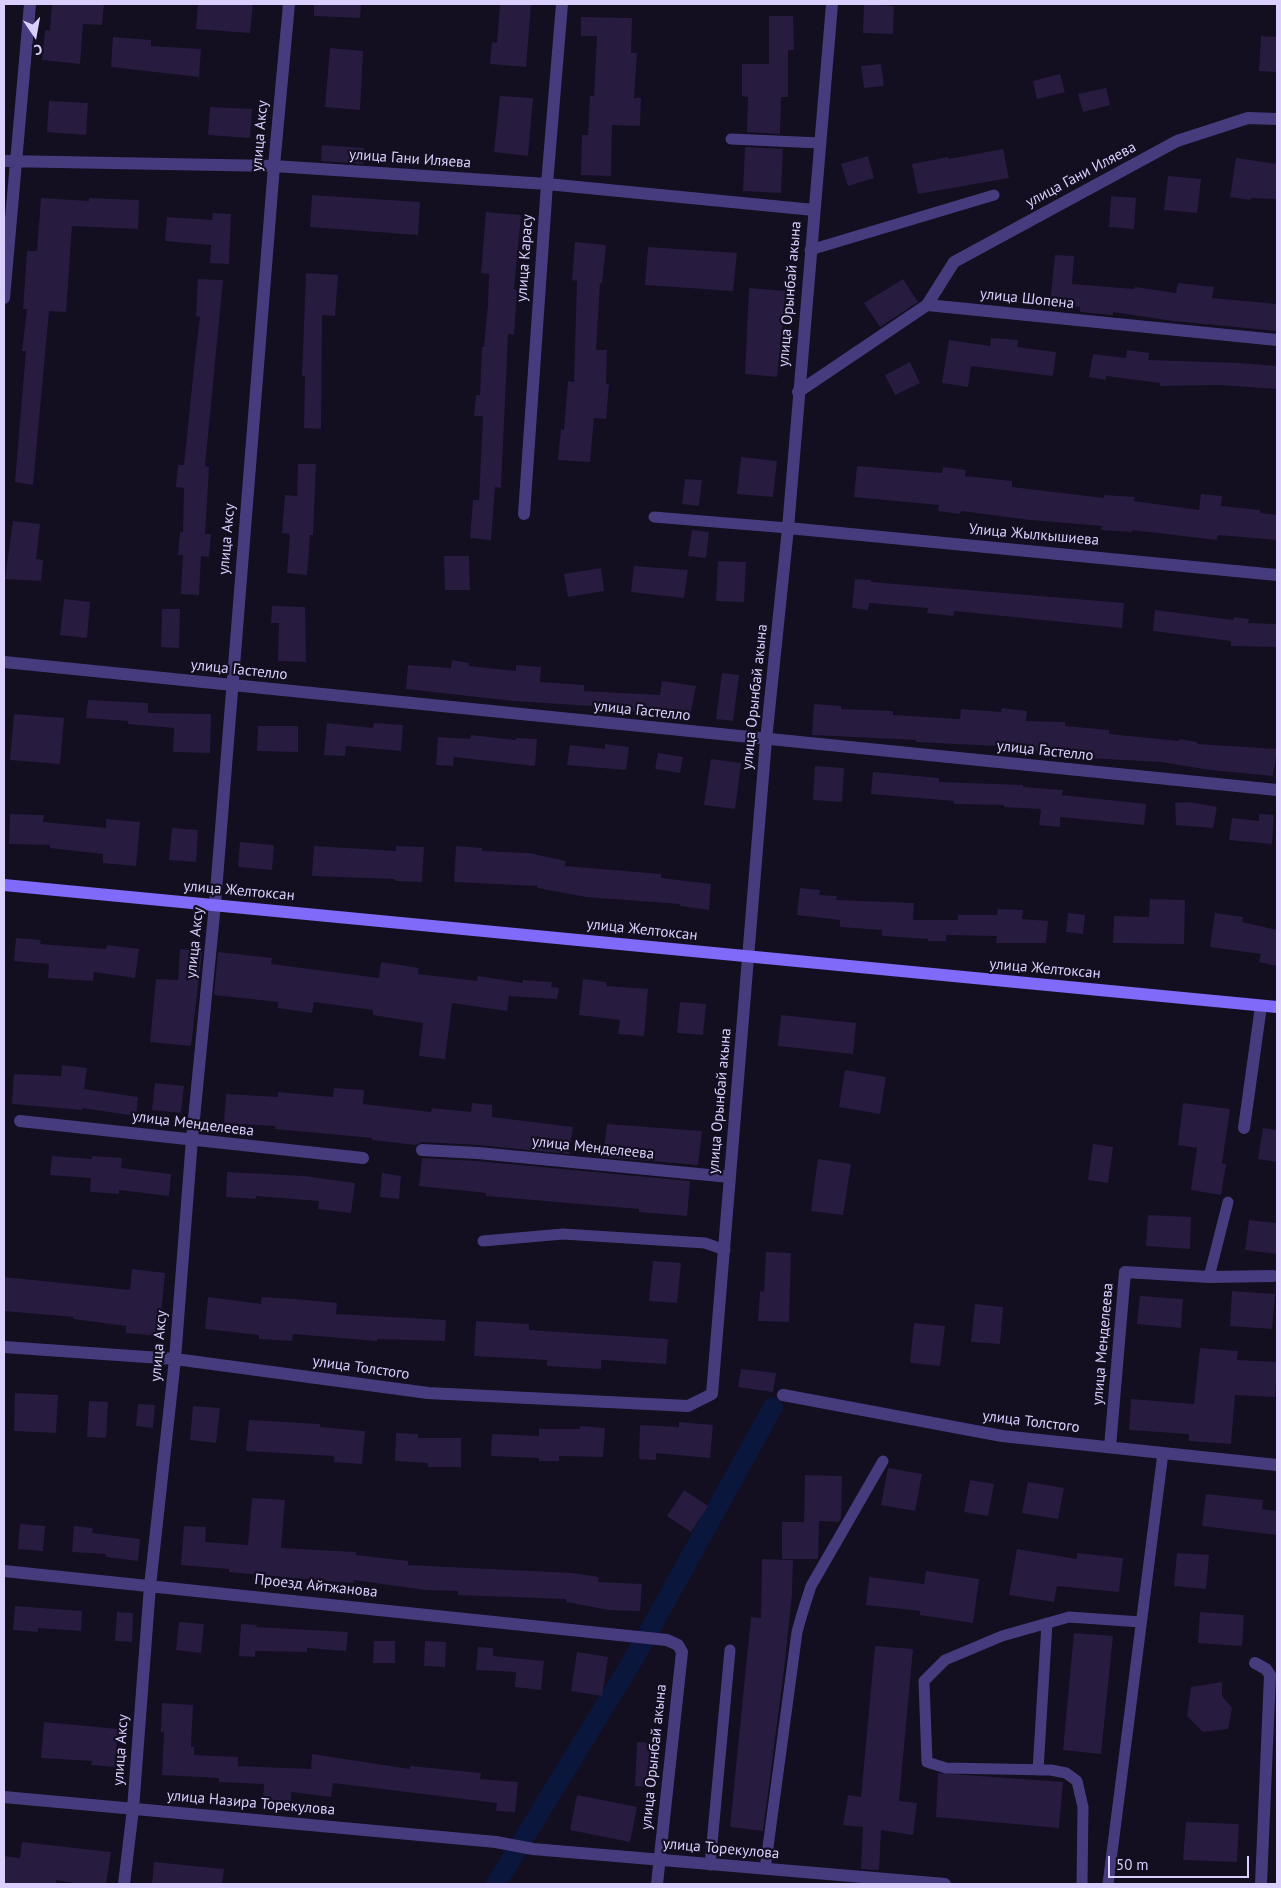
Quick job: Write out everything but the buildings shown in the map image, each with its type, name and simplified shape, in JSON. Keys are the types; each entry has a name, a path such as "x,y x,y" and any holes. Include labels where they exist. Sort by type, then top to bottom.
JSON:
{"main road":[{"name":"улица Желтоксан","path":"4,885 1277,1007"}],"street":[{"path":"4,298 30,4"},
{"name":"улица Аксу","path":"124,1884 133,1809 150,1586 174,1359 192,1139 215,904 274,166 289,4"},
{"name":"улица Карасу","path":"524,514 547,184 562,4"},
{"name":"улица Орынбай акына","path":"712,1394 766,740 788,528 832,4"},
{"name":"улица Гани Иляева","path":"927,305 954,262 1177,141 1248,118 1277,119"},
{"name":"улица Гани Иляева","path":"4,161 274,166 547,184 814,210"},
{"path":"798,392 927,305"},
{"name":"улица Шопена","path":"927,305 1277,340"},
{"name":"Улица Жылкышиева","path":"788,528 1277,575"},
{"name":"улица Гастелло","path":"4,662 1277,790"},
{"path":"1244,1128 1261,1006"},
{"name":"улица Менделеева","path":"20,1122 363,1158"},
{"name":"улица Менделеева","path":"422,1150 478,1153 730,1177"},
{"name":"улица Менделеева","path":"1110,1447 1126,1272 1209,1277 1273,1276"},
{"name":"улица Толстого","path":"4,1347 174,1359 428,1393 688,1406 712,1394"},
{"name":"улица Толстого","path":"783,1395 1002,1436 1277,1465"},
{"name":"Проезд Айтжанова","path":"4,1571 625,1634 668,1640"},
{"name":"улица Орынбай акына","path":"657,1884 682,1652 678,1645 668,1640"},
{"path":"1255,1663 1266,1668 1270,1675 1262,1884"},
{"name":"улица Назира Торекулова","path":"4,1797 496,1842"},
{"name":"улица Торекулова","path":"496,1842 533,1849 660,1861 944,1884"}],"lane":[{"path":"731,139 820,144"},
{"path":"810,250 994,195"},
{"path":"654,517 788,528"},
{"path":"1209,1277 1228,1202"},
{"path":"483,1241 564,1234 705,1243 725,1250"},
{"path":"1108,1884 1163,1453"},
{"path":"765,1869 797,1632 802,1614 811,1586 883,1461"},
{"path":"1082,1884 1083,1807 1077,1781 1066,1773 1038,1770 946,1768 927,1762 924,1681 945,1660 1002,1636 1069,1617 1141,1622"},
{"path":"1038,1770 1047,1623"},
{"path":"710,1865 730,1650"}],"waterway":[{"path":"496,1884 636,1655 773,1407"}]}
